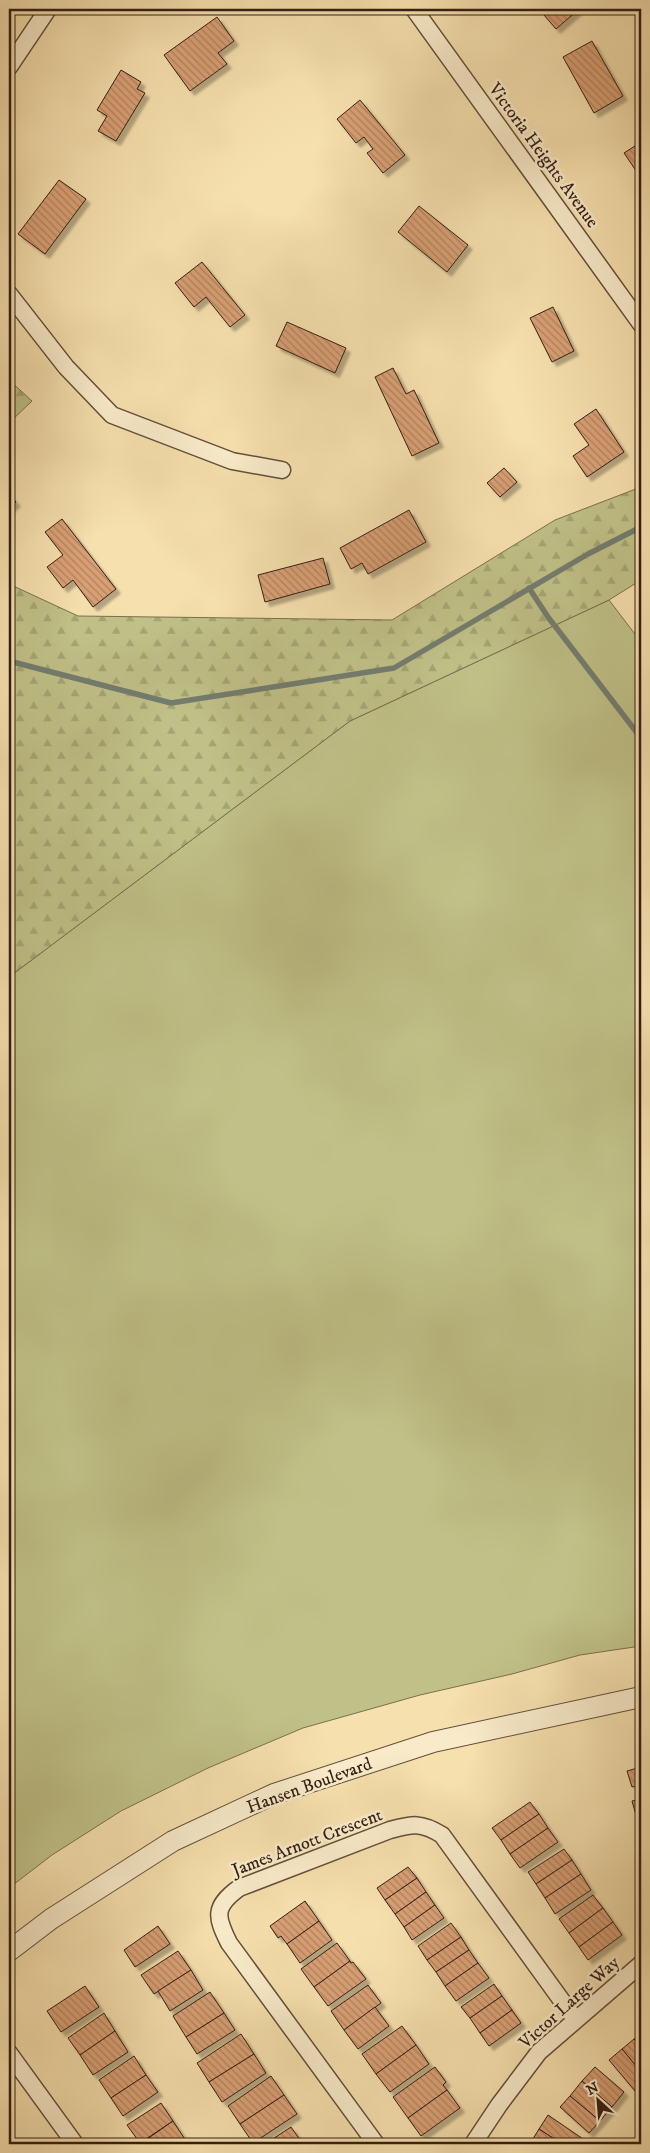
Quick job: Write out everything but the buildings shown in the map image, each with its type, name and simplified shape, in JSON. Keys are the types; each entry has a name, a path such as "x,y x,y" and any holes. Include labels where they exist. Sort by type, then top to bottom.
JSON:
{"street":[{"path":"9,67 48,9"},
{"name":"Victoria Heights Avenue","path":"414,9 641,324"},
{"path":"9,294 66,367 112,415 232,461 282,470"},
{"name":"Hansen Boulevard","path":"9,1951 51,1919 173,1841 274,1794 433,1742 641,1697"},
{"name":"James Arnott Crescent","path":"376,2144 229,1943 220,1926 220,1908 224,1899 239,1888 390,1830 409,1825 427,1826 442,1835 575,2019"},
{"name":"Victor Large Way","path":"473,2144 538,2052 641,1964"},
{"path":"9,2053 75,2144"}],"green space":[{"path":"9,380 32,401 9,423"},
{"path":"641,487 641,580 609,600 350,721 9,977 9,584 78,616 392,620 555,520"},
{"path":"609,600 641,642 641,1646 580,1655 512,1674 420,1695 303,1728 208,1768 121,1811 52,1855 9,1888 9,977 350,721"}],"waterway":[{"path":"9,661 171,703 394,668 588,554 641,527"},
{"path":"529,588 548,617 641,738"}]}
